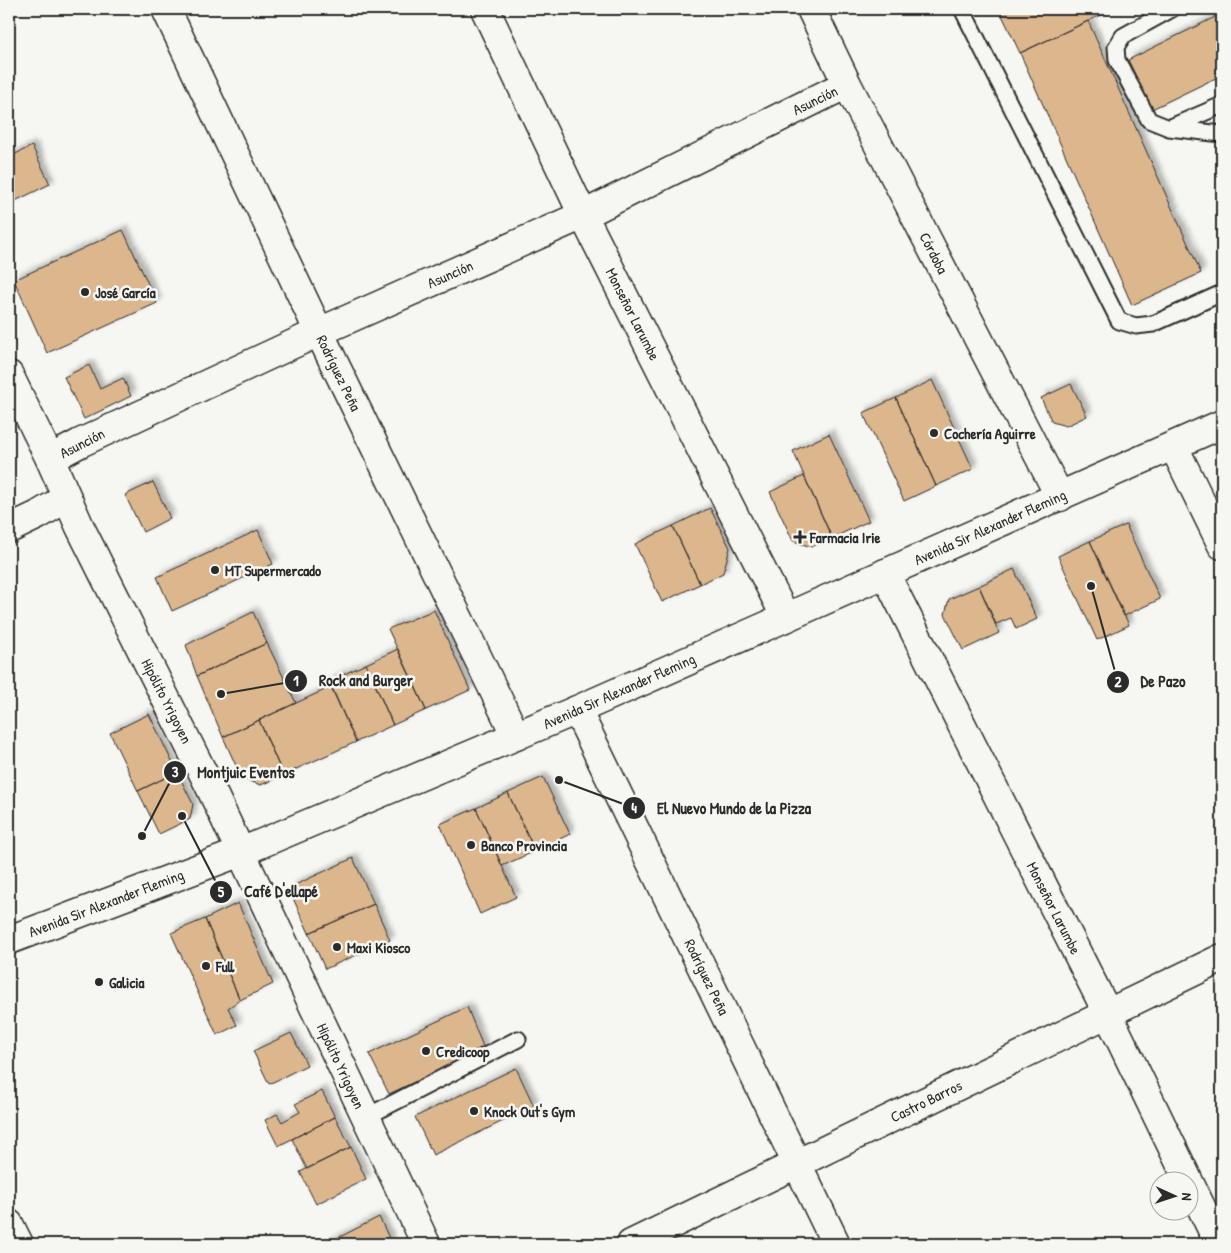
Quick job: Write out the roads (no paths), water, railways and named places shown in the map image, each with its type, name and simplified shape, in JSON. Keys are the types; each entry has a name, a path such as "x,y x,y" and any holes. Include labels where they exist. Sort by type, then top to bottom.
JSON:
{"street":[{"name":"Rodríguez Peña","path":"166,9 319,332 516,736"},
{"name":"Monseñor Larumbe","path":"485,9 583,215 786,618"},
{"name":"Córdoba","path":"811,9 847,84 1060,497"},
{"name":"Asunción","path":"50,459 80,443 319,332 583,215 847,84"},
{"name":"Hipólito Yrigoyen","path":"9,375 50,459 66,498 241,852 426,1244"},
{"name":"Avenida Sir Alexander Fleming","path":"9,940 241,852 516,736 786,618 1016,514 1060,497 1174,447 1222,424"},
{"path":"1174,447 1222,545"},
{"path":"9,529 38,515 66,498"},
{"name":"Monseñor Larumbe","path":"885,574 1107,1012 1220,1244"},
{"name":"Rodríguez Peña","path":"577,710 836,1244"},
{"name":"Castro Barros","path":"631,1244 1222,958"},
{"path":"9,1224 19,1244"}],"lane":[{"path":"962,9 1119,321 1136,326 1153,324 1222,293"},
{"path":"1172,9 1122,36 1116,46 1117,60 1149,120 1169,128 1222,134"},
{"path":"1169,128 1222,105"},
{"path":"366,1117 518,1039"}],"place":[{"name":"José García","path":"85,292"},
{"name":"Cochería Aguirre","path":"934,433"},
{"name":"Farmacia Irie","path":"800,537"},
{"name":"MT Supermercado","path":"215,570"},
{"name":"De Pazo","path":"1091,586"},
{"name":"Rock and Burger","path":"221,694"},
{"name":"El Nuevo Mundo de la Pizza","path":"559,780"},
{"name":"Café D'ellapé","path":"182,816"},
{"name":"Montjuic Eventos","path":"142,836"},
{"name":"Banco Provincia","path":"471,845"},
{"name":"Maxi Kiosco","path":"337,947"},
{"name":"Full","path":"206,966"},
{"name":"Galicia","path":"99,982"},
{"name":"Credicoop","path":"426,1051"},
{"name":"Knock Out's Gym","path":"474,1111"}]}
